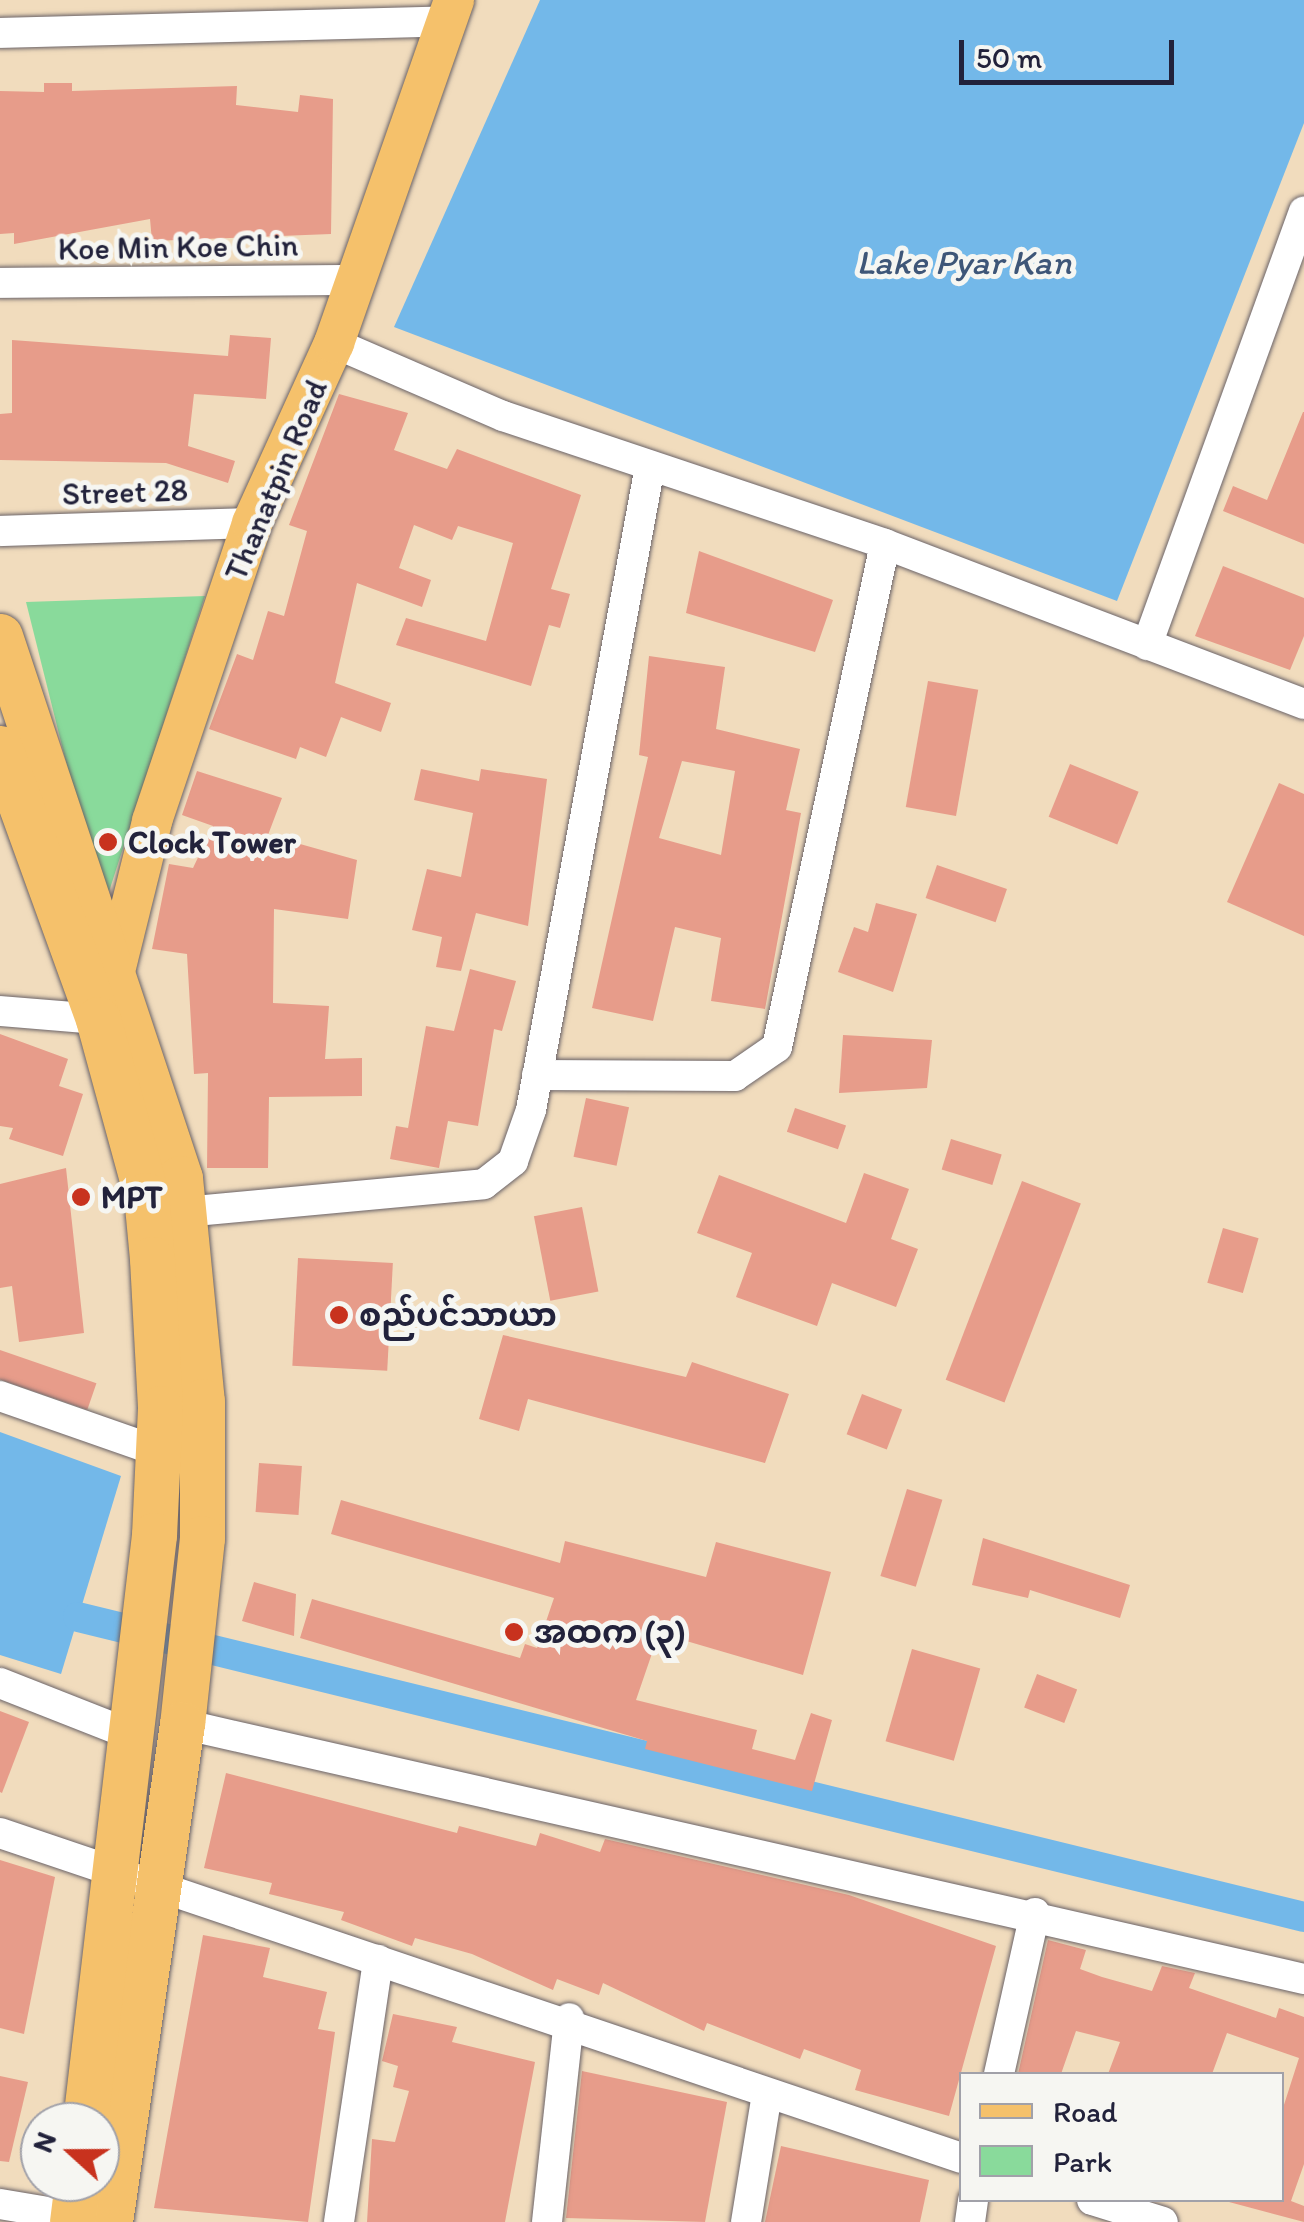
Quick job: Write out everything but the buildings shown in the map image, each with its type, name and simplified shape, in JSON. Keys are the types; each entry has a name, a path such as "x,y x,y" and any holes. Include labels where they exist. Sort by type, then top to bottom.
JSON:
{"highway":[{"path":"0,636 116,967 184,1212 202,1401 202,1538 182,1724 139,1880 89,2102"},
{"path":"0,748 98,1019 146,1195 160,1452 133,1726 139,1880 87,2213"}],"main road":[{"name":"Thanatpin Road","path":"116,967 152,820 252,523 334,343 450,11"}],"street":[{"path":"0,33 450,11"},
{"path":"1147,644 1304,212"},
{"name":"Koe Min Koe Chin","path":"0,284 356,280"},
{"path":"334,343 502,416 885,544 1304,704"},
{"path":"184,1212 484,1184 514,1162 537,1075 650,466"},
{"name":"Street 28","path":"0,531 252,523"},
{"path":"537,1075 735,1076 777,1047 885,544"},
{"path":"0,1011 98,1019"},
{"path":"0,1396 160,1452"},
{"path":"0,1683 133,1726"},
{"path":"182,1724 1035,1914 1304,1980"},
{"path":"0,1833 378,1960 569,2018 767,2094 959,2157"},
{"path":"998,2072 1035,1914"},
{"path":"339,2222 378,1960"},
{"path":"547,2222 569,2018"},
{"path":"746,2222 767,2094"},
{"path":"1098,2202 1163,2222"},
{"path":"0,2204 87,2213"}],"green space":[{"path":"205,596 103,910 26,602"}],"water":[{"name":"Lake Pyar Kan","path":"540,0 1304,0 1304,123 1117,601 394,327"},
{"path":"0,1432 121,1476 61,1674 0,1655"}],"waterway":[{"path":"78,1617 1304,1917"}],"place":[{"name":"Clock Tower","path":"108,842"},
{"name":"MPT","path":"81,1197"},
{"name":"စည်ပင်သာယာ","path":"339,1315"},
{"name":"အထက (၃)","path":"514,1632"}]}
